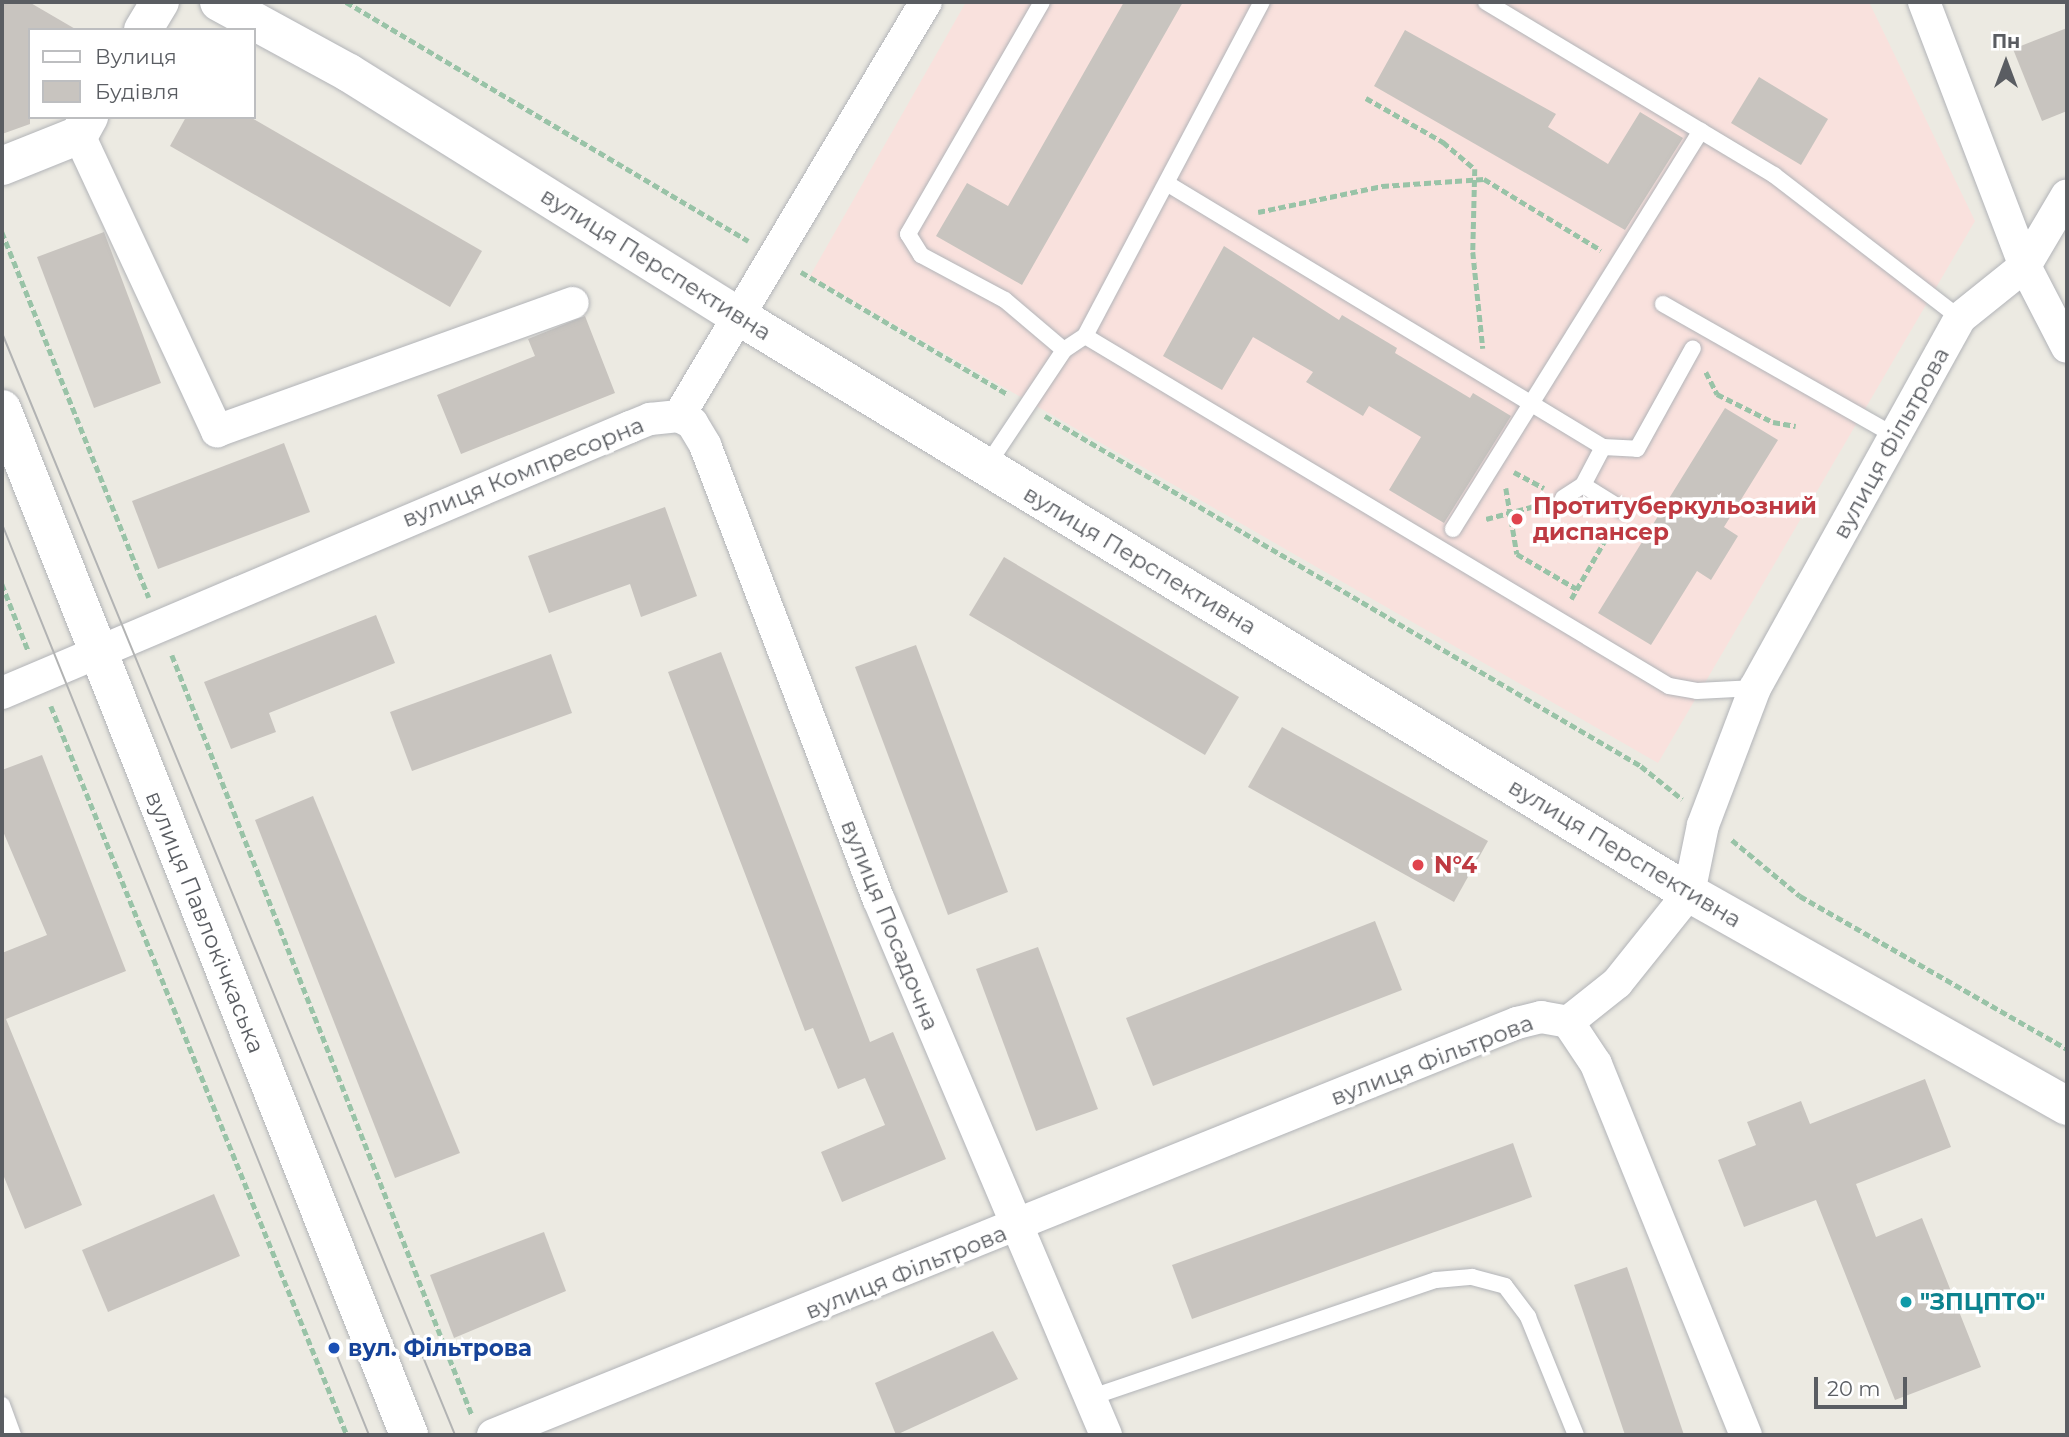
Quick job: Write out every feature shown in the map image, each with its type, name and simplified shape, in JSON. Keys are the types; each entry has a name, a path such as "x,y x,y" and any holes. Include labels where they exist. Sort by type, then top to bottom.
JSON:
{"street":[{"path":"144,28 160,2"},
{"name":"вулиця Перспективна","path":"219,2 349,73 740,317 1689,893 2067,1106"},
{"path":"679,416 926,2"},
{"path":"1923,2 2025,266 2067,347"},
{"path":"2,166 84,126 217,431 573,303"},
{"path":"2025,266 2067,195"},
{"name":"вулиця Фільтрова","path":"484,1429 1015,1229 1517,1023 1541,1017 1568,1022 1618,983 1689,893 1706,819 1755,688 1960,318 2025,266"},
{"name":"вулиця Павлокічкаська","path":"2,409 409,1435"},
{"name":"вулиця Компресорна","path":"2,693 159,624 630,427 679,416"},
{"name":"вулиця Посадочна","path":"679,416 692,423 705,444 879,900 1015,1229 1092,1397 1106,1435"},
{"path":"1568,1022 1596,1064 1746,1435"}],"lane":[{"path":"1042,2 908,234 921,255 1005,300 1064,350"},
{"path":"986,467 1064,350 1086,336 1262,2"},
{"path":"1486,2 1774,175 1960,318"},
{"path":"1453,529 1499,463 1531,403 1701,131"},
{"path":"1168,184 1604,447 1637,449 1693,348"},
{"path":"1663,304 1895,436"},
{"path":"1086,336 1208,413 1669,686 1697,691 1755,688"},
{"path":"1563,498 1583,485 1604,447"},
{"path":"1583,485 1623,510"},
{"path":"1092,1397 1436,1280 1472,1277 1505,1286 1528,1317 1576,1435"},
{"path":"2,1405 13,1435"}],"path":[{"path":"345,2 1641,766 1800,896 2067,1049"},
{"path":"1366,98 1443,142 1475,169 1474,271 1487,376"},
{"path":"1238,226 1273,206 1382,186 1476,179"},
{"path":"2,232 484,1429"},
{"path":"1499,463 1517,554 1577,589"},
{"path":"1499,463 1563,498"},
{"path":"1453,529 1563,498"},
{"path":"1560,620 1623,510"},
{"path":"2,584 347,1435"}],"shaded area":[{"name":"Протитуберкульозний диспансер","path":"966,2 1869,2 1975,221 1658,763 810,276"}],"building":[{"path":"2,2 29,2 74,28 28,28 30,124 2,134"},
{"path":"1124,2 1183,2 1022,285 936,236 967,183 1008,206"},
{"path":"2067,28 2067,111 2042,121 2013,49"},
{"path":"1405,30 1556,114 1548,127 1608,164 1640,112 1683,138 1625,230 1374,86"},
{"path":"1759,77 1828,119 1801,165 1731,123"},
{"path":"185,119 253,119 482,251 450,307 170,146"},
{"path":"104,232 161,383 94,408 37,257"},
{"path":"1224,246 1339,320 1342,315 1397,348 1395,353 1470,398 1473,393 1511,416 1444,523 1389,490 1421,437 1369,406 1363,416 1306,382 1313,372 1253,337 1222,390 1163,356"},
{"path":"585,316 615,393 461,454 437,395 535,356 528,339"},
{"path":"1725,408 1778,440 1724,527 1738,536 1711,580 1697,571 1651,645 1598,613"},
{"path":"284,443 310,512 158,569 132,501"},
{"path":"665,507 697,596 641,617 630,584 549,613 528,556"},
{"path":"1004,557 1239,697 1205,755 969,615"},
{"path":"376,615 395,663 269,713 276,732 231,749 204,682"},
{"path":"916,645 1008,892 948,915 855,667"},
{"path":"721,652 870,1042 893,1032 946,1159 842,1202 821,1152 885,1125 865,1078 838,1089 813,1028 805,1031 668,672"},
{"path":"551,654 572,713 412,771 390,712"},
{"path":"1282,727 1488,841 1454,902 1248,787"},
{"path":"42,755 126,971 6,1019 82,1205 25,1229 2,1172 2,953 47,935 2,829 2,770"},
{"path":"313,796 460,1153 395,1178 255,820"},
{"path":"1375,921 1402,990 1153,1086 1126,1018"},
{"path":"1038,947 1098,1109 1036,1131 976,969"},
{"name":"\"ЗПЦПТО\"","path":"1925,1079 1951,1147 1856,1184 1876,1237 1922,1218 1981,1367 1895,1400 1816,1200 1744,1227 1718,1160 1756,1145 1747,1122 1801,1101 1810,1124"},
{"path":"1513,1143 1532,1197 1192,1319 1172,1265"},
{"path":"214,1194 240,1256 108,1312 82,1250"},
{"path":"544,1232 566,1291 454,1338 430,1275"},
{"path":"1627,1267 1684,1435 1625,1435 1574,1285"},
{"path":"993,1331 1018,1379 896,1435 875,1383"}],"tram line":[{"path":"2,333 455,1435"},
{"path":"2,524 369,1435"}],"place":[{"name":"Протитуберкульозний диспансер","path":"1517,519"},
{"name":"N°4","path":"1418,865"},
{"name":"\"ЗПЦПТО\"","path":"1906,1302"},
{"name":"вул. Фільтрова","path":"334,1348"}]}
